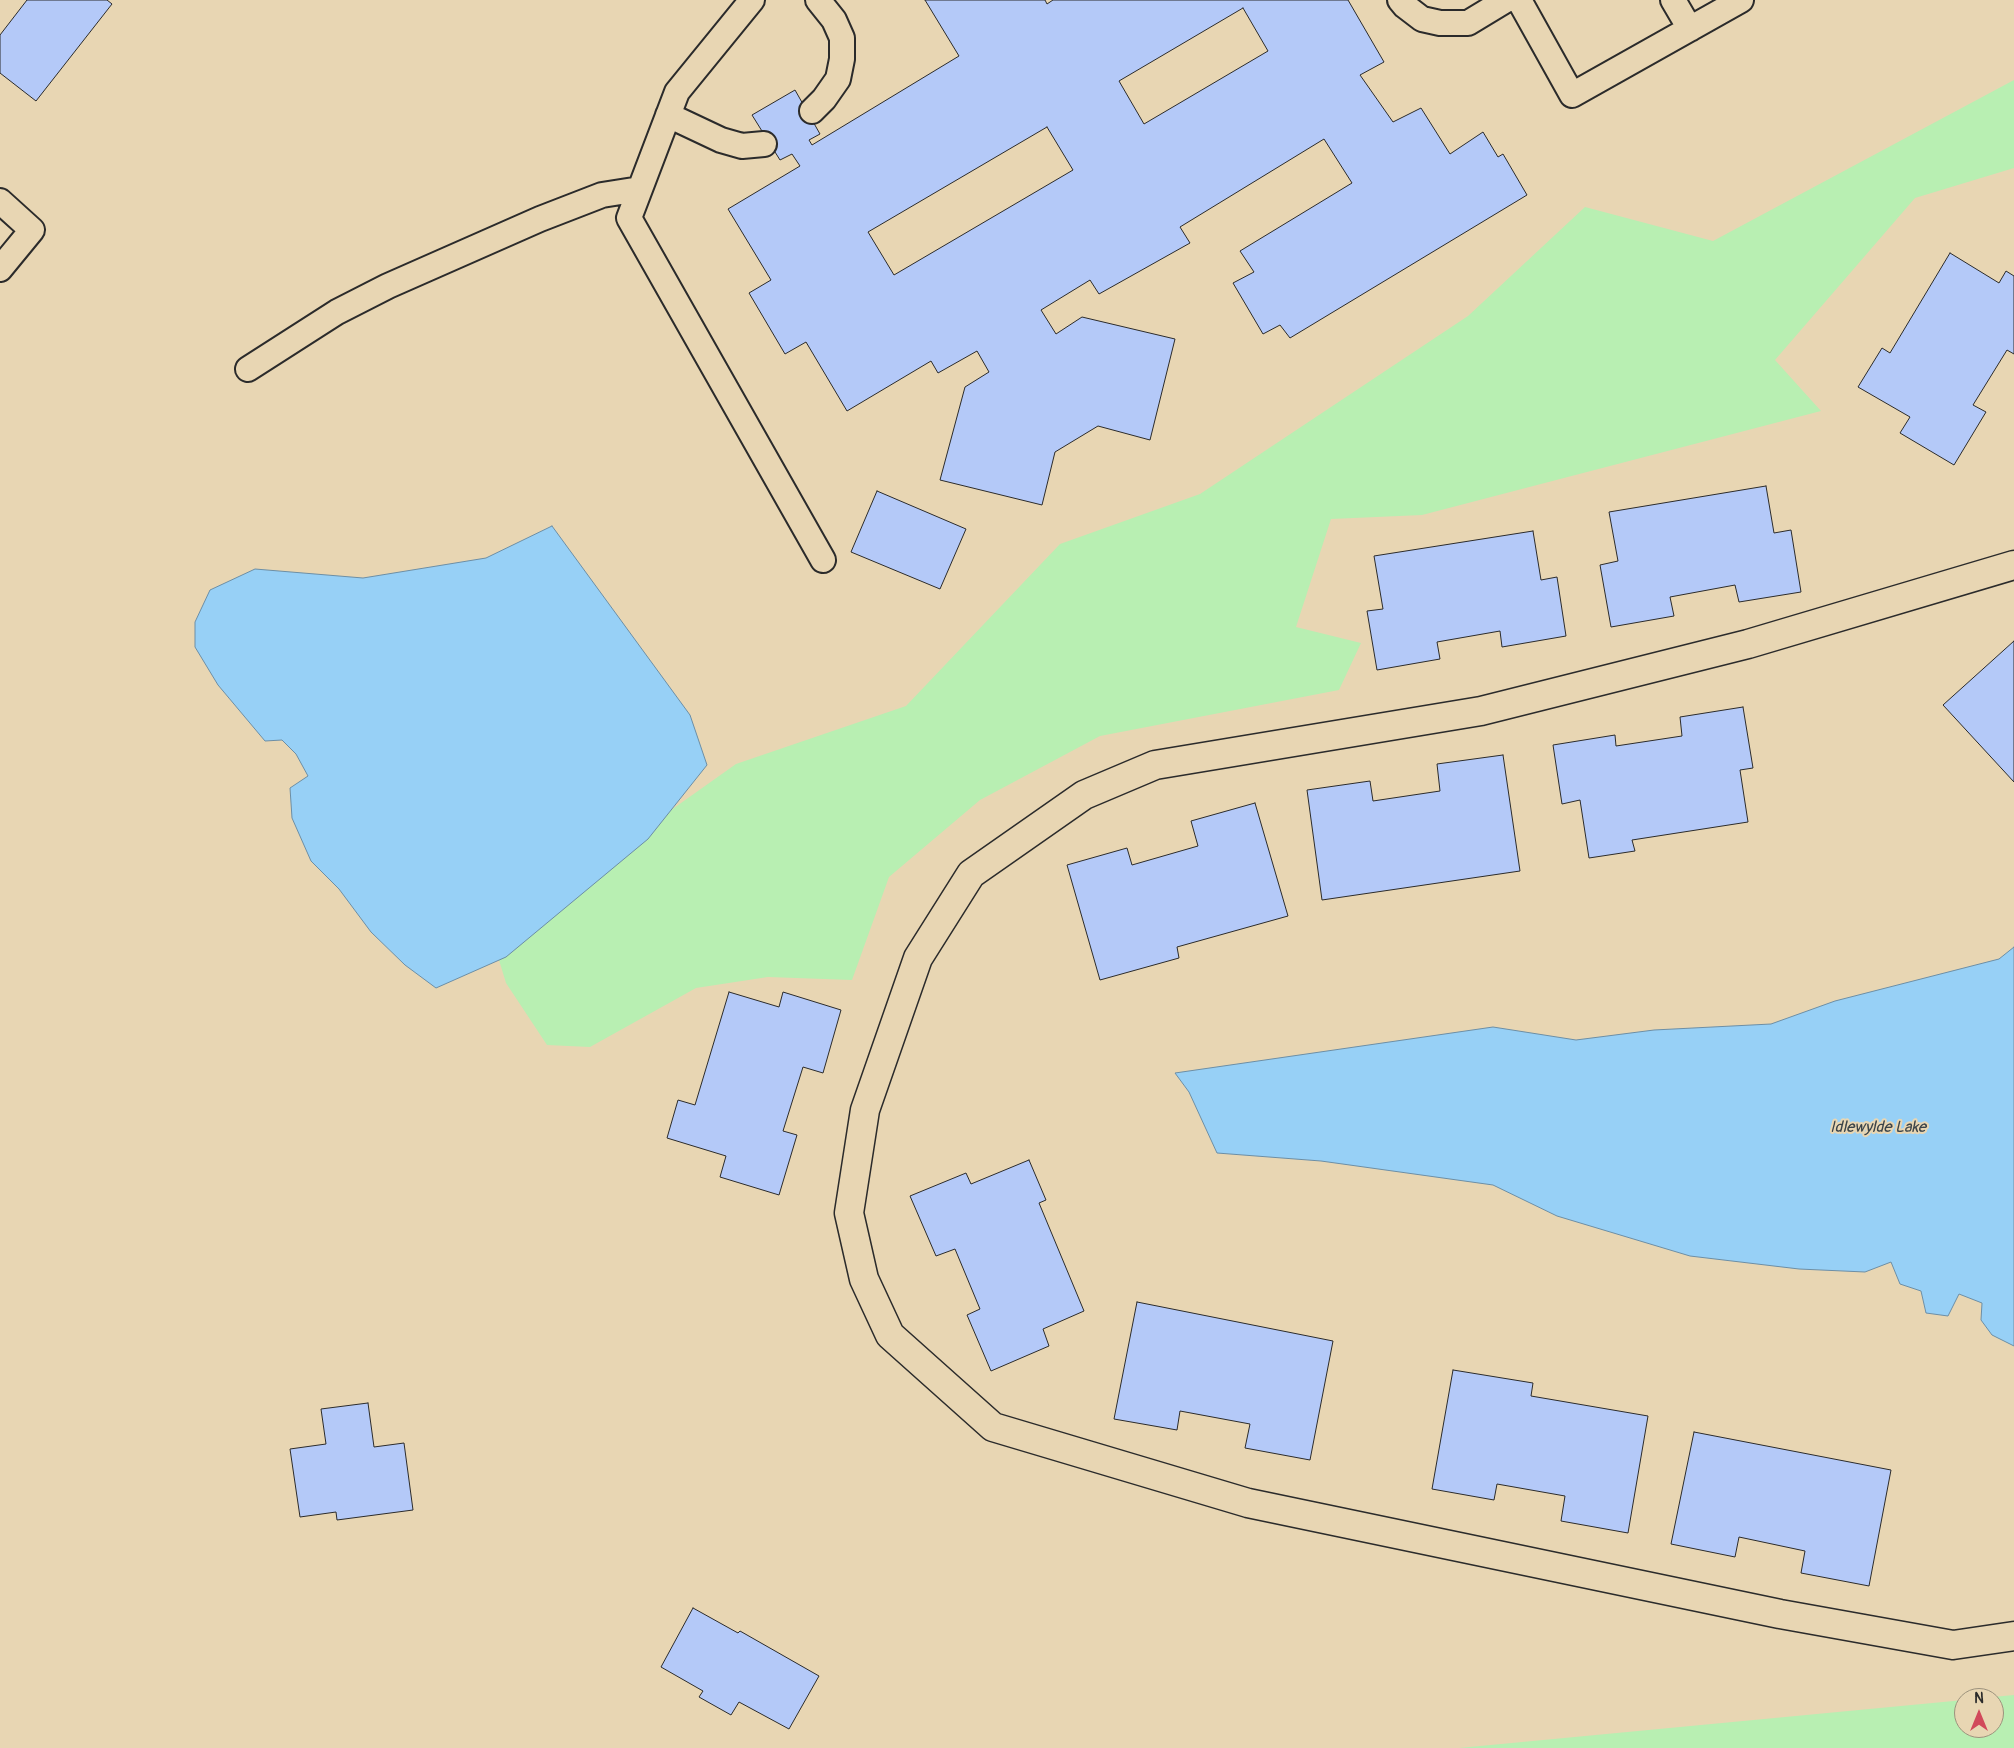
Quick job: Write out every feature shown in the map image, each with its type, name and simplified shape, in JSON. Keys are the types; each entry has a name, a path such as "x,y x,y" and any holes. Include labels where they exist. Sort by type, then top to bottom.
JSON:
{"street":[{"path":"2014,565 1748,644 1491,709 1155,765 1084,794 971,874 918,958 865,1110 849,1213 864,1279 890,1335 993,1426 1248,1503 1780,1614 1953,1645 2014,1636"}],"lane":[{"path":"752,0 677,92 629,218 823,560"},
{"path":"812,111 824,99 838,79 842,60 842,38 834,20 818,0"},
{"path":"1400,0 1422,18 1440,23 1468,23 1506,0"},
{"path":"1519,0 1572,95 1741,0"},
{"path":"1673,0 1690,29"},
{"path":"668,114 721,140 742,146 764,144"},
{"path":"248,369 337,312 388,286 540,219 602,195 640,189"},
{"path":"0,201 32,230 0,269"}],"green space":[{"path":"2014,80 2014,168 1915,198 1775,360 1821,411 1422,515 1331,519 1296,627 1361,643 1339,690 1100,736 980,800 889,877 852,980 768,977 696,988 590,1047 547,1045 506,983 492,937 736,764 906,706 1060,544 1200,494 1468,316 1585,207 1713,241"},
{"path":"2014,1695 2014,1748 1459,1748 1954,1701 1954,1738 2004,1738 2004,1696"}],"water":[{"path":"552,526 690,715 707,765 648,839 506,957 436,988 405,965 371,932 339,889 311,861 292,818 290,788 308,776 296,754 282,740 265,741 218,685 195,647 195,622 210,590 255,569 363,578 486,558"},
{"name":"Idlewylde Lake","path":"2014,947 2014,1346 1992,1335 1981,1320 1982,1303 1959,1294 1948,1316 1926,1313 1921,1291 1900,1284 1891,1262 1865,1272 1799,1269 1690,1256 1557,1216 1493,1185 1321,1161 1217,1153 1189,1092 1175,1073 1493,1027 1576,1040 1654,1030 1771,1024 1835,1001 1999,959"}],"building":[{"path":"27,0 107,0 112,4 36,101 0,73 0,35"},
{"path":"925,0 1045,0 1047,4 1053,0 1348,0 1384,62 1360,75 1393,122 1421,108 1450,154 1483,132 1498,157 1503,154 1527,195 1290,338 1280,325 1263,334 1233,283 1254,272 1240,251 1352,183 1324,139 1180,227 1190,243 1099,294 1090,280 1041,310 1056,334 1082,317 1175,339 1150,440 1098,426 1055,452 1042,505 940,480 965,387 989,372 977,351 938,373 931,361 847,411 806,342 785,354 749,293 771,280 728,209 800,166 792,154 780,160 752,115 795,90 820,134 809,140 812,145 959,56","holes":["1243,8 1268,51 1144,124 1119,81","1047,127 1073,170 894,275 868,232"]},
{"path":"1950,253 1999,283 2006,271 2014,276 2014,354 2007,350 1973,405 1986,412 1954,465 1900,433 1910,417 1858,387 1882,348 1890,353"},
{"path":"1766,486 1774,533 1791,530 1801,592 1739,602 1735,585 1670,597 1674,616 1611,627 1600,565 1618,561 1609,512"},
{"path":"877,491 966,529 940,589 851,552"},
{"path":"1533,531 1541,580 1557,577 1566,636 1502,647 1500,631 1437,642 1440,659 1377,670 1367,611 1383,609 1374,556"},
{"path":"2014,641 2014,782 1943,705"},
{"path":"1743,707 1753,768 1740,770 1748,822 1632,840 1635,851 1589,858 1580,800 1562,804 1553,745 1615,735 1616,746 1682,736 1680,717"},
{"path":"1503,755 1520,871 1322,900 1307,790 1370,781 1373,801 1440,791 1437,764"},
{"path":"1255,803 1288,916 1177,947 1179,958 1100,980 1067,865 1127,848 1132,865 1198,846 1191,821"},
{"path":"729,992 779,1007 783,992 841,1010 823,1073 803,1067 783,1131 797,1135 779,1195 720,1177 726,1156 667,1138 678,1100 695,1105"},
{"path":"1029,1160 1046,1200 1039,1203 1084,1311 1043,1329 1049,1346 991,1371 967,1315 980,1309 955,1249 936,1256 910,1196 966,1173 971,1184"},
{"path":"1137,1302 1333,1341 1310,1460 1245,1448 1250,1424 1180,1411 1177,1430 1114,1419"},
{"path":"1453,1370 1533,1383 1531,1396 1648,1416 1628,1533 1561,1521 1565,1496 1497,1484 1494,1500 1432,1489"},
{"path":"368,1403 374,1447 404,1443 413,1510 337,1520 336,1512 300,1517 290,1449 326,1444 321,1409"},
{"path":"1694,1432 1891,1470 1869,1586 1801,1573 1805,1551 1739,1537 1735,1557 1671,1544"},
{"path":"693,1608 738,1633 740,1631 819,1676 789,1729 739,1702 731,1715 699,1697 703,1691 661,1667"}]}
